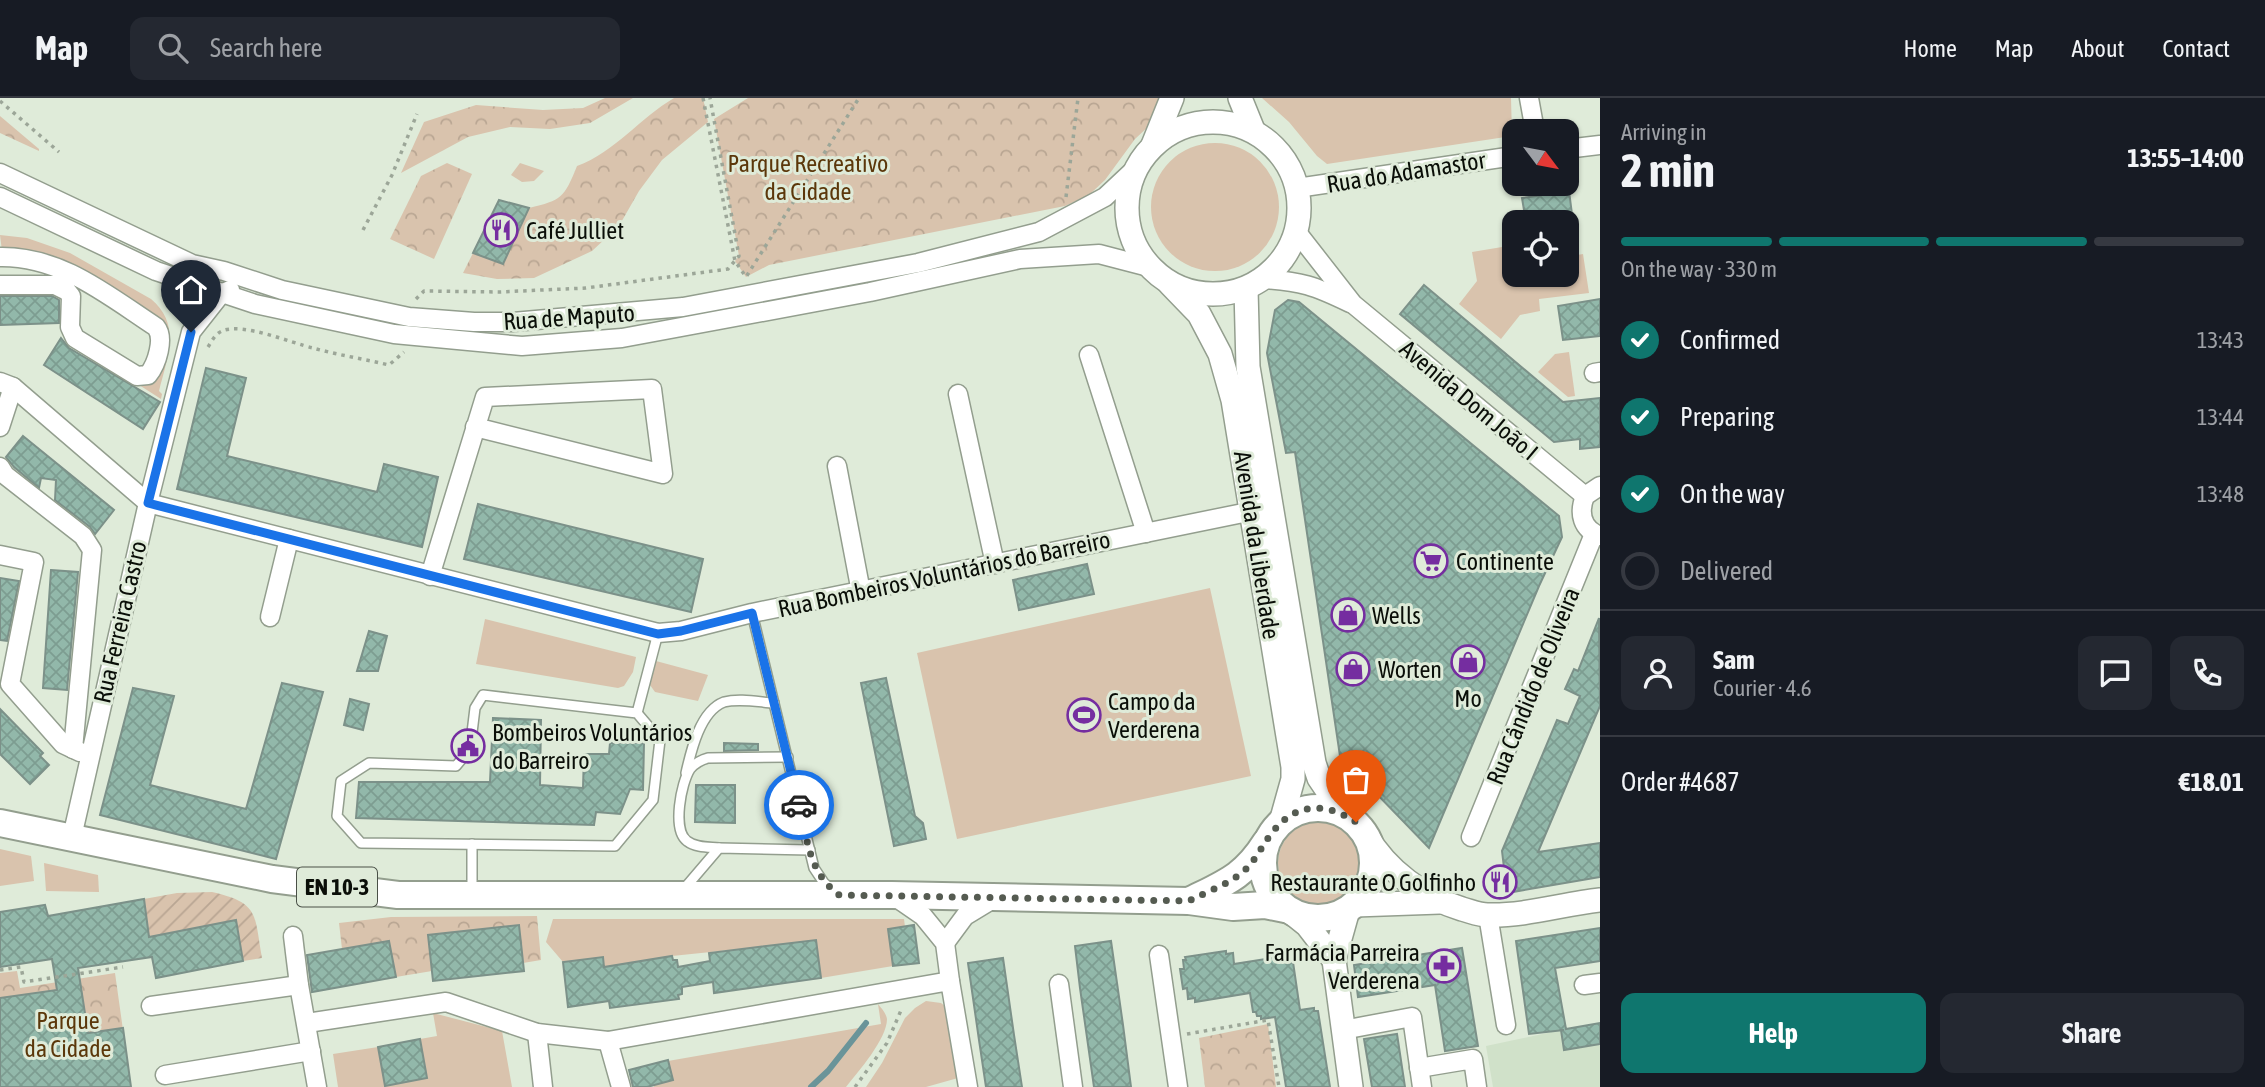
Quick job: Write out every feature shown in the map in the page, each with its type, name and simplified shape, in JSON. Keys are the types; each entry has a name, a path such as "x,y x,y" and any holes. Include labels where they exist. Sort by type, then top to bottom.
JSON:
{"main road":[{"path":"1153,145 1172,98"},
{"path":"1240,98 1252,131"},
{"path":"1211,121 1233,123 1252,131 1273,145 1289,165 1297,188 1300,210 1288,251 1277,267 1254,284 1220,295 1194,293 1170,284 1149,267 1134,245 1126,219 1127,192 1136,167 1153,145 1170,132 1190,124 1211,121"},
{"name":"Avenida da Liberdade","path":"1170,284 1199,314 1220,354 1233,400 1293,767 1293,779 1275,829"},
{"name":"Avenida da Liberdade","path":"1254,284 1248,367 1314,763 1319,778 1342,813"},
{"path":"1334,960 1307,925 1274,898 1266,884 1263,869 1264,853 1275,829 1294,813 1310,808 1326,808 1342,813 1356,822 1374,848 1397,873 1440,902 1488,915 1515,914 1600,900"},
{"name":"EN 10-3","path":"0,823 272,879 398,895 892,895 1189,901 1233,907 1265,905 1289,911"},
{"name":"EN 10-3","path":"1189,901 1243,872 1275,829"},
{"path":"1289,911 1306,918 1321,919 1351,908 1367,890 1373,872 1373,853 1366,835"},
{"path":"1351,908 1440,902"},
{"path":"1351,908 1334,960 1352,1087"}],"street":[{"path":"1529,98 1533,119"},
{"path":"1579,147 1600,145"},
{"name":"Rua do Adamastor","path":"1297,188 1502,158"},
{"name":"Rua de Maputo","path":"0,173 192,264 224,271 282,290 409,317 513,323 683,307 918,263 1039,232 1105,197 1136,167"},
{"name":"Rua de Maputo","path":"0,197 156,271 255,304 407,336 522,346 622,338 870,292 1020,259 1099,254 1149,267"},
{"path":"0,208 22,208"},
{"name":"Avenida Dom João I","path":"1296,231 1353,304"},
{"path":"0,257 24,257 65,270 156,327 161,337 153,369 148,374 137,376 75,338 70,327 71,296 62,288 55,285 0,285"},
{"name":"Avenida Dom João I","path":"1254,284 1295,281 1319,288 1353,304 1592,491"},
{"path":"221,294 240,285 282,290"},
{"name":"Rua Ferreira Castro","path":"72,837 81,752 191,332 221,294"},
{"path":"1089,355 1146,533"},
{"path":"6,384 148,503"},
{"path":"0,427 6,384"},
{"path":"430,576 475,427 485,397 652,389 663,474 475,427"},
{"path":"958,394 995,564"},
{"path":"837,466 861,592"},
{"path":"0,467 5,475 83,536 92,550 81,752 64,744 5,683 34,562 0,555"},
{"path":"1592,491 1581,516 1584,525 1597,535"},
{"name":"Rua Bombeiros Voluntários do Barreiro","path":"148,503 658,634 1253,511"},
{"name":"Rua Cândido de Oliveira","path":"1471,837 1597,535"},
{"path":"270,617 289,539"},
{"path":"892,895 923,916 945,943 968,1087"},
{"path":"945,943 965,916 997,897"},
{"path":"1488,915 1506,1025"},
{"path":"293,936 317,1087"},
{"path":"1159,955 1178,1087"},
{"path":"307,1023 446,1002 537,1033 608,1041 950,981"},
{"path":"1059,984 1073,1087"},
{"path":"151,1006 299,985"},
{"path":"1343,1030 1412,1017 1422,1087"},
{"path":"537,1033 543,1087"},
{"path":"608,1041 621,1087"},
{"path":"165,1075 311,1051"},
{"path":"1419,1068 1473,1059 1478,1087"}],"lane":[{"path":"752,613 814,868 824,883 839,895"},
{"path":"637,713 658,634"},
{"path":"483,695 637,713 660,740 653,800 615,846 361,843 337,816 341,781 369,763 456,766 470,748 475,708 483,695"},
{"path":"774,703 732,701 716,707 700,729 683,785 680,806 682,835 688,842 699,846 810,850"},
{"path":"683,785 690,768 699,760 788,757"},
{"path":"472,844 472,895"},
{"path":"680,894 719,848"}],"path":[{"path":"703,98 735,261 746,277 859,98"},
{"path":"409,317 410,304 424,291 499,292 586,288 728,270 739,256 710,98"},
{"path":"1065,206 1078,98"},
{"path":"0,101 59,152"},
{"path":"363,230 393,175 417,114"},
{"path":"204,353 215,336 233,329 389,365 404,353 407,336"},
{"path":"0,970 21,967 24,982 123,967"},
{"path":"855,1087 887,1042 911,988"},
{"path":"1171,1037 1268,1020 1279,1087"}],"shaded area":[{"path":"1561,1030 1564,1050 1600,1044 1600,1087 1493,1087 1486,1046"}],"green space":[{"path":"605,98 633,98 590,123 550,129 510,127 468,137 401,173 424,122 476,105 543,110 583,108"},
{"name":"Parque Recreativo da Cidade","path":"674,98 703,98 708,122 662,160 639,191 619,226 592,251 534,278 497,279 463,273 473,253 503,264 529,208 555,200 569,185 577,166 615,144"},
{"name":"Parque Recreativo da Cidade","path":"748,98 1161,98 1150,125 1135,139 1105,180 1089,195 1065,206 769,265 746,277 735,261 739,256 714,119"},
{"path":"1262,98 1511,98 1512,119 1502,119 1502,138 1327,164 1289,122"},
{"path":"0,116 39,149 39,151 0,133"},
{"path":"1215,143 1240,148 1260,162 1274,182 1279,207 1274,232 1260,252 1240,266 1215,271 1190,266 1170,252 1156,232 1151,207 1156,182 1170,162 1190,148"},
{"path":"447,163 472,174 434,259 390,239 421,176"},
{"path":"520,163 544,171 534,181 522,182 511,175"},
{"path":"0,235 27,238 70,253 151,299 161,309 170,342 159,391 162,394 161,399 136,383 164,327 2,251"},
{"path":"1502,247 1502,287 1579,287 1579,255 1583,254 1589,293 1539,299 1540,311 1520,315 1501,339 1459,304 1477,281 1472,252"},
{"path":"1569,352 1575,396 1568,397 1538,372 1555,354"},
{"name":"Campo da Verderena","path":"1210,588 1251,776 957,839 917,653"},
{"path":"485,619 636,657 633,672 624,686 618,688 476,664"},
{"path":"656,661 708,675 698,701 655,692 650,685"},
{"path":"1319,822 1335,825 1348,834 1357,847 1360,863 1357,879 1348,892 1335,901 1319,904 1303,901 1290,892 1281,879 1278,863 1281,847 1290,834 1303,825"},
{"path":"0,849 31,856 34,881 0,886"},
{"path":"44,863 98,875 99,892 46,891"},
{"path":"212,892 228,896 247,906 258,931 262,958 243,961 235,920 149,937 144,899 177,893"},
{"path":"537,916 541,960 523,963 519,925 429,935 432,971 396,977 389,941 342,949 339,923 391,917"},
{"path":"553,919 904,919 905,927 888,929 893,966 821,978 816,941 672,956 604,967 602,957 563,962 546,942"},
{"name":"Parque da Cidade","path":"17,971 20,988 115,973 131,1087 0,1087 0,973"},
{"path":"926,1001 941,1003 947,1008 958,1078 926,1087 866,1087 882,1063 905,1018"},
{"path":"878,1004 887,1019 886,1027 871,1055 846,1087 654,1087 673,1080 668,1061 881,1024"},
{"path":"433,1013 502,1031 512,1087 338,1087 333,1054 378,1047 385,1086 426,1078 420,1039 437,1036"},
{"path":"1268,1024 1276,1087 1205,1087 1199,1038"}],"building":[{"path":"1570,196 1571,210 1524,210 1522,198"},
{"name":"Café Julliet","path":"499,200 529,208 503,264 473,253"},
{"path":"1424,285 1563,402 1600,398 1600,447 1580,449 1580,439 1554,442 1400,314"},
{"path":"0,296 52,296 59,300 59,323 0,325"},
{"path":"1600,299 1600,336 1563,340 1558,306"},
{"name":"Continente","path":"1288,300 1299,302 1559,516 1562,537 1429,848 1340,756 1295,452 1286,453 1267,353 1275,310"},
{"path":"61,338 69,348 160,402 143,429 44,365"},
{"path":"206,368 246,378 227,456 377,492 384,464 438,477 422,547 177,489"},
{"path":"23,436 114,510 95,534 55,500 56,480 41,478 39,488 6,457"},
{"path":"478,504 703,559 691,612 464,559"},
{"path":"1087,564 1094,594 1019,610 1013,580"},
{"path":"51,570 78,572 67,690 43,688"},
{"path":"0,578 19,581 7,641 0,640"},
{"path":"1599,618 1600,706 1538,852 1600,843 1600,877 1507,893 1502,851 1557,720 1568,724 1580,696 1565,689 1574,669 1578,671"},
{"path":"369,631 387,636 378,671 357,671"},
{"path":"886,678 915,816 923,823 926,839 894,846 861,683"},
{"path":"282,683 323,692 276,859 100,815 133,688 174,696 150,785 246,809"},
{"path":"350,699 369,704 363,730 344,725"},
{"path":"0,709 43,753 40,756 49,765 30,784 0,754"},
{"path":"493,718 541,720 540,785 583,788 584,754 609,754 610,743 644,743 643,790 630,789 620,814 596,812 594,825 356,818 359,782 490,782"},
{"path":"724,743 758,744 758,750 724,751"},
{"path":"696,785 735,785 735,823 695,822"},
{"path":"144,899 149,937 236,920 243,961 156,978 152,957 78,968 88,1033 123,1028 131,1087 0,1087 0,998 57,990 52,959 0,967 0,912 45,905 48,916"},
{"path":"519,925 524,971 433,981 428,935"},
{"path":"914,925 919,963 893,966 888,929"},
{"path":"1600,928 1600,961 1555,968 1566,1029 1600,1023 1600,1044 1564,1050 1561,1030 1529,1034 1516,941"},
{"path":"816,940 821,978 714,993 713,982 682,987 679,999 610,1008 609,1001 568,1007 563,962 603,957 604,967 672,956 673,960 677,960 678,967 710,961 709,953"},
{"path":"389,941 396,977 312,992 307,955"},
{"path":"1111,941 1131,1087 1094,1087 1080,988 1075,946"},
{"path":"1462,948 1478,1046 1445,1051 1435,985 1358,997 1354,965"},
{"path":"1226,951 1226,954 1233,953 1234,964 1278,957 1279,961 1293,962 1300,1010 1314,1008 1314,1011 1318,1011 1330,1087 1286,1087 1275,1017 1261,1019 1261,1016 1257,1016 1256,1012 1253,1012 1250,993 1195,1002 1195,998 1188,999 1187,988 1183,989 1180,969 1184,969 1185,957"},
{"path":"1003,958 1022,1087 986,1087 979,1040 968,963"},
{"path":"1397,1034 1405,1087 1372,1087 1364,1039"},
{"path":"420,1039 427,1078 385,1086 378,1047"},
{"path":"668,1060 673,1080 647,1087 633,1087 629,1070"}],"waterway":[{"path":"811,1087 828,1071 866,1023"}],"way so far":[{"path":"799,805 814,868 824,883 839,895 1189,901 1243,872 1281,822 1294,813 1310,808 1326,808 1342,813 1356,822"}],"place":[{"name":"Café Julliet","path":"501,230"},
{"name":"Continente","path":"1431,561"},
{"name":"Wells","path":"1348,615"},
{"name":"Mo","path":"1468,662"},
{"name":"Worten","path":"1353,669"},
{"name":"Campo da Verderena","path":"1084,715"},
{"name":"Bombeiros Voluntários do Barreiro","path":"468,746"},
{"name":"Restaurante O Golfinho","path":"1500,882"},
{"name":"Farmácia Parreira Verderena","path":"1444,966"}],"route":[{"path":"191,332 148,503 658,634 752,613 799,805"}]}
